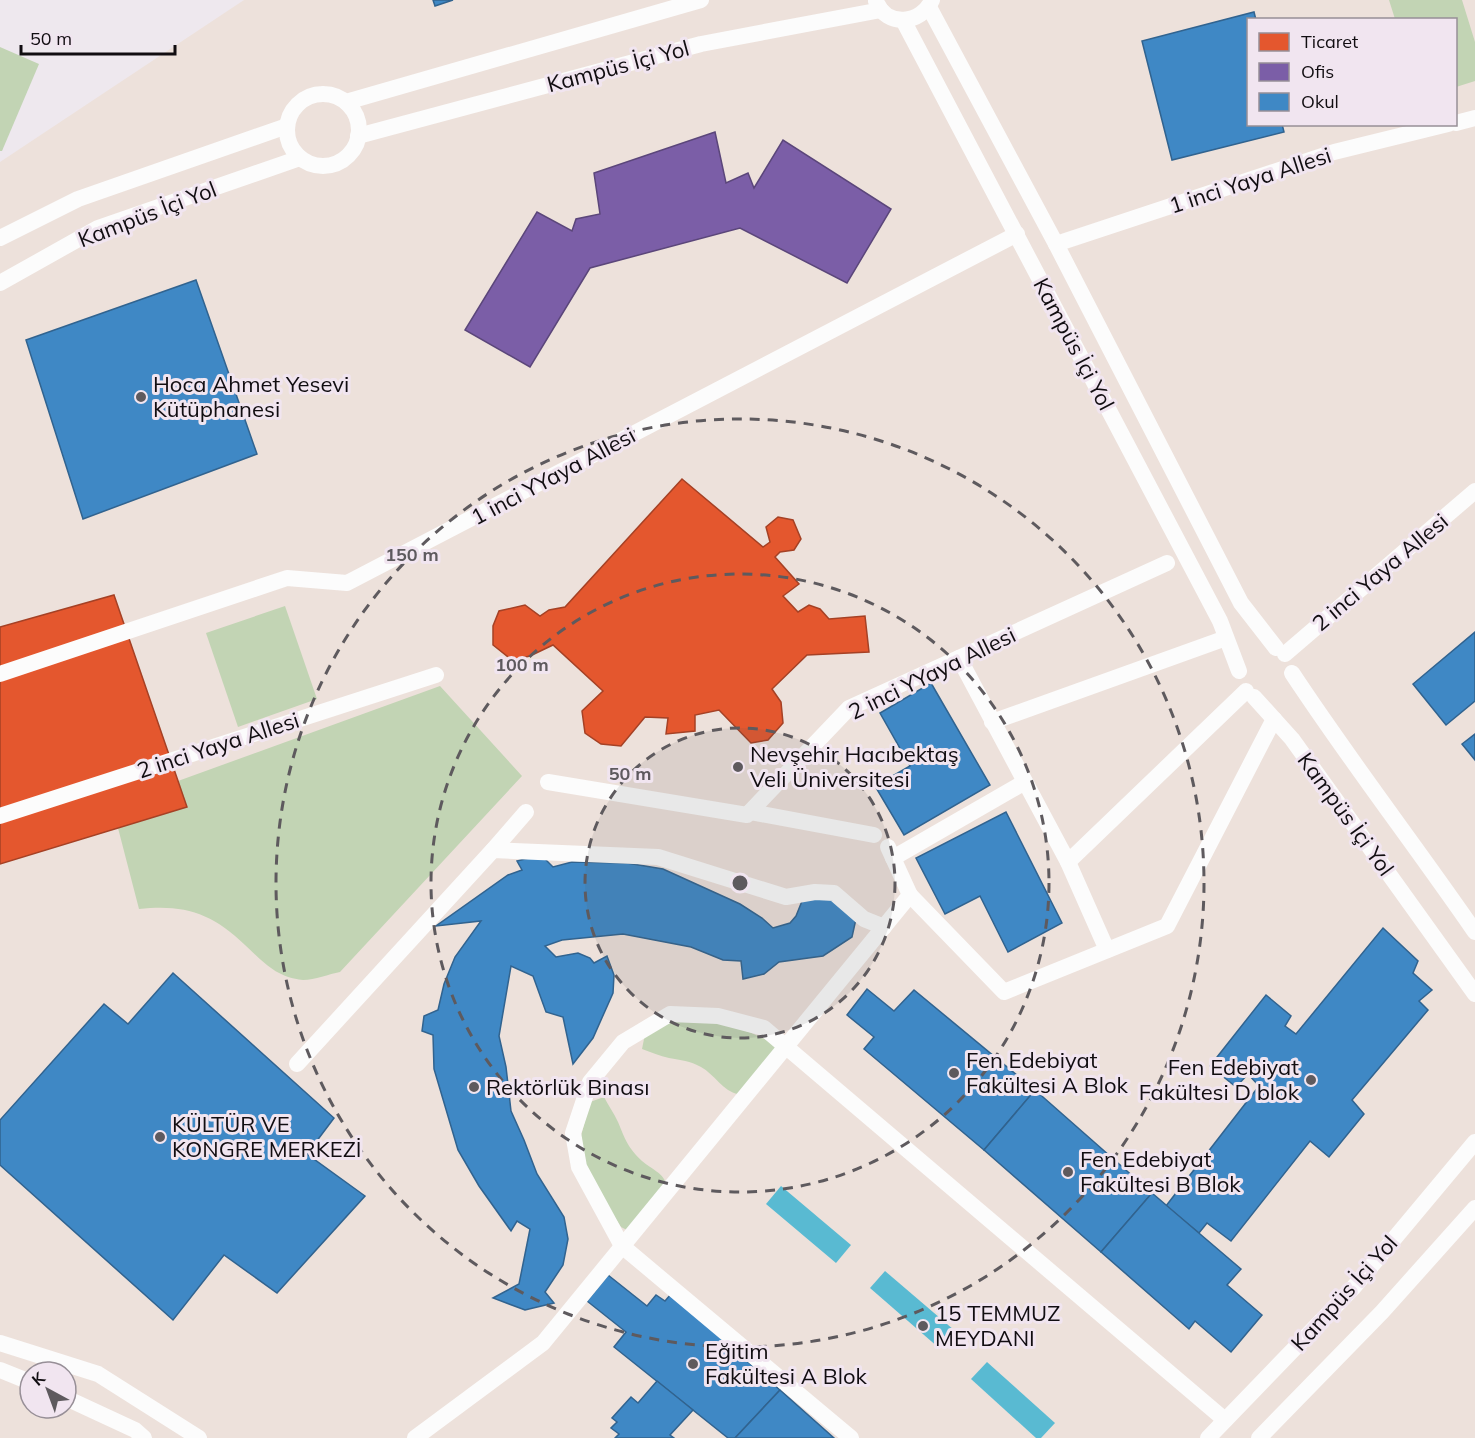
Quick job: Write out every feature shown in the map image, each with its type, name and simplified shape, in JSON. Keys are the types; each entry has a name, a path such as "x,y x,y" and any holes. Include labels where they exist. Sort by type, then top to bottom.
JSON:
{"street":[{"name":"Kampüs İçi Yol","path":"346,102 701,0"},
{"name":"Kampüs İçi Yol","path":"930,4 1241,603 1281,651"},
{"path":"878,5 891,17 909,20 920,15 930,4"},
{"name":"Kampüs İçi Yol","path":"358,136 701,44 878,5"},
{"name":"Kampüs İçi Yol","path":"903,20 1220,621 1239,671"},
{"path":"322,94 334,96 346,102 354,112 358,123 358,136 354,147 346,157 335,164 317,165 300,158 292,149 287,126 290,114 298,104 309,96 322,94"},
{"path":"1457,122 1475,118"},
{"name":"Kampüs İçi Yol","path":"0,238 78,199 287,126"},
{"name":"1 inci Yaya Allesi","path":"1056,244 1334,152 1440,126"},
{"name":"Kampüs İçi Yol","path":"0,283 98,228 300,158"},
{"name":"1 inci YYaya Allesi","path":"0,674 287,578 347,583 1017,234"},
{"path":"1149,486 1176,476"},
{"name":"2 inci Yaya Allesi","path":"1281,651 1475,491"},
{"name":"2 inci YYaya Allesi","path":"750,812 849,708 1167,563"},
{"path":"992,722 1226,638"},
{"path":"959,657 1068,862 1107,950"},
{"name":"Kampüs İçi Yol","path":"1292,673 1475,932"},
{"name":"2 inci Yaya Allesi","path":"0,816 436,675"},
{"name":"Kampüs İçi Yol","path":"1068,862 1250,694 1292,739 1475,994"},
{"path":"1025,782 891,852 910,895 1004,992 1167,926 1274,719"},
{"path":"548,782 747,815 750,812 874,835"},
{"path":"297,1064 526,812"},
{"path":"493,850 658,857 786,897 815,892 834,893 864,919 884,927"},
{"path":"415,1438 543,1343 910,895"},
{"path":"851,1438 622,1246 579,1167 573,1132 590,1082 623,1042 670,1014 718,1016 764,1028 1225,1420"},
{"name":"Kampüs İçi Yol","path":"1208,1438 1353,1288 1475,1142"},
{"name":"Kampüs İçi Yol","path":"1259,1438 1382,1312 1475,1208"},
{"path":"0,1343 98,1374 199,1438"},
{"path":"0,1370 18,1377"},
{"path":"78,1404 135,1430 144,1438"}],"shaded area":[{"name":"Nevşehir Hacıbektaş Veli Üniversitesi","path":"244,0 1475,0 1475,1438 0,1438 0,162"}],"green space":[{"path":"1389,0 1462,0 1475,42 1475,81 1457,87 1457,18 1395,18"},
{"path":"0,47 39,64 2,151 0,151"},
{"path":"285,606 317,699 238,727 206,633"},
{"path":"440,686 522,776 340,972 308,980 294,979 271,968 233,934 209,918 170,908 139,909 118,828 187,807 178,781"},
{"path":"677,1019 706,1019 749,1032 774,1043 779,1050 738,1094 733,1093 697,1065 642,1049 645,1034"},
{"path":"604,1097 630,1147 642,1161 662,1176 666,1183 629,1231 621,1227 606,1204 586,1164 581,1136 590,1102"}],"water":[{"path":"781,1186 851,1245 836,1263 766,1204"},
{"path":"885,1271 954,1330 939,1348 870,1288"},
{"path":"987,1362 1055,1423 1041,1438 1036,1438 971,1379"}],"building: Ticaret":[{"path":"682,479 763,547 770,542 766,527 778,517 793,520 801,539 794,550 780,552 775,557 799,584 783,596 798,612 809,605 820,609 829,619 865,616 869,652 807,655 772,689 781,702 783,723 768,740 751,743 719,710 695,715 695,731 666,734 668,718 645,717 621,746 601,744 585,733 582,711 603,691 553,645 530,656 512,660 493,645 493,626 499,611 525,605 540,616 549,610 565,607"},
{"path":"114,595 187,807 0,864 0,627"}],"building: Ofis":[{"path":"715,132 726,183 748,173 754,188 783,140 891,209 847,283 740,228 590,268 530,367 465,330 537,212 572,231 576,219 600,214 594,173"}],"building: Okul":[{"path":"433,0 453,0 435,6"},
{"path":"1254,12 1256,18 1247,18 1247,126 1282,126 1284,132 1172,160 1142,41"},
{"name":"Hoca Ahmet Yesevi Kütüphanesi","path":"196,280 257,454 83,519 26,340"},
{"path":"1475,632 1475,701 1446,725 1413,684"},
{"path":"931,683 990,785 904,835 875,786 910,766 880,713"},
{"path":"1475,734 1475,760 1462,744"},
{"path":"1006,812 1062,923 1008,952 980,896 945,914 916,858"},
{"name":"Rektörlük Binası","path":"541,855 553,867 572,862 627,863 663,869 740,904 773,928 790,923 796,916 802,901 821,895 843,903 856,919 852,937 823,956 779,962 764,974 743,979 741,961 723,960 691,947 623,934 562,940 545,946 556,957 578,953 590,958 594,963 607,956 614,975 613,993 593,1038 573,1064 563,1017 546,1012 533,976 511,966 499,1036 506,1067 511,1111 537,1174 564,1217 568,1239 563,1265 545,1292 554,1303 525,1310 493,1298 519,1284 530,1229 517,1221 511,1231 479,1186 458,1150 434,1069 433,1035 422,1031 424,1016 438,1010 444,984 455,957 481,921 436,926 508,875 522,870 517,861"},
{"name":"Fen Edebiyat Fakültesi D blok","path":"1383,928 1418,961 1413,973 1432,990 1419,1001 1428,1010 1352,1100 1364,1114 1329,1157 1310,1141 1231,1241 1207,1223 1199,1233 1166,1206 1259,1086 1248,1074 1236,1087 1210,1066 1266,995 1291,1016 1285,1026 1296,1034"},
{"name":"KÜLTÜR VE KONGRE MERKEZİ","path":"173,973 334,1118 307,1154 365,1196 277,1293 224,1255 173,1320 0,1165 0,1120 104,1004 128,1024"},
{"name":"Fen Edebiyat Fakültesi A Blok","path":"867,989 894,1011 914,990 1035,1090 984,1150 864,1049 874,1037 847,1015"},
{"name":"Fen Edebiyat Fakültesi B Blok","path":"1035,1090 1152,1193 1101,1252 984,1150"},
{"path":"1152,1193 1241,1269 1227,1285 1262,1315 1231,1352 1195,1321 1189,1329 1101,1252"},
{"name":"Eğitim Fakültesi A Blok","path":"608,1275 647,1306 656,1295 665,1301 671,1294 780,1390 735,1438 728,1438 614,1347 626,1332 587,1301"},
{"path":"657,1381 693,1410 670,1435 674,1438 615,1438 619,1434 611,1428 617,1422 612,1418 631,1397 638,1403"},
{"path":"780,1390 834,1438 735,1438"}],"place":[{"name":"Hoca Ahmet Yesevi Kütüphanesi","path":"141,397"},
{"name":"Nevşehir Hacıbektaş Veli Üniversitesi","path":"738,767"},
{"name":"Fen Edebiyat Fakültesi A Blok","path":"954,1073"},
{"name":"Fen Edebiyat Fakültesi D blok","path":"1311,1080"},
{"name":"Rektörlük Binası","path":"474,1087"},
{"name":"KÜLTÜR VE KONGRE MERKEZİ","path":"160,1137"},
{"name":"Fen Edebiyat Fakültesi B Blok","path":"1068,1172"},
{"name":"15 TEMMUZ MEYDANI","path":"923,1326"},
{"name":"Eğitim Fakültesi A Blok","path":"693,1364"}]}
